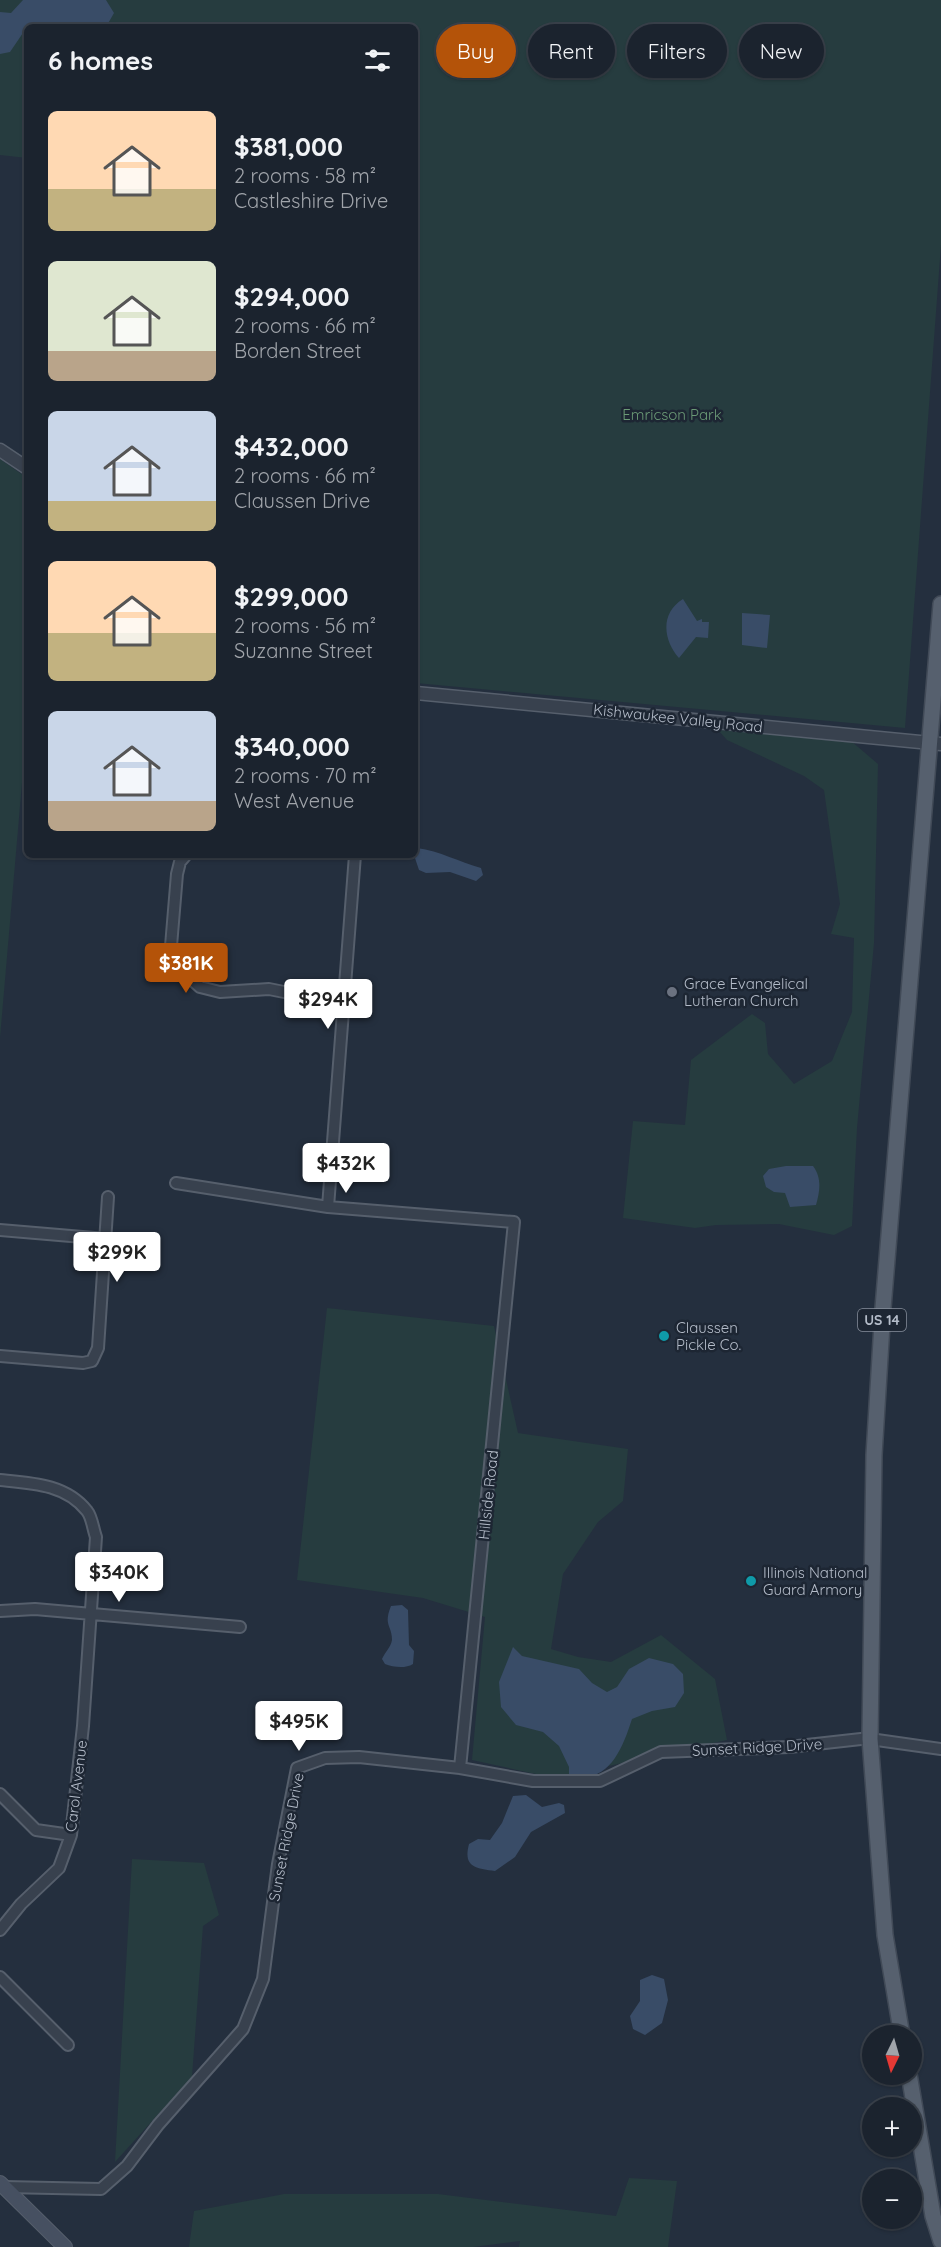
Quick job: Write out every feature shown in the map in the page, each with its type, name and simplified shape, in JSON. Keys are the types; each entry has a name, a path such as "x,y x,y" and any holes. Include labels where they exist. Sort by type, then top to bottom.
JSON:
{"main road":[{"name":"US 14","path":"900,2025 885,1935 870,1738 874,1455 883,1308 935,743 941,604"},
{"path":"911,2085 933,2217 941,2241"},
{"path":"2,2185 65,2247"}],"street":[{"path":"0,450 24,466"},
{"name":"Kishwaukee Valley Road","path":"418,693 935,743"},
{"path":"183,858 177,874 171,946 179,968 200,987 220,992 269,989 294,994 316,1004 344,1008"},
{"path":"176,1184 328,1207 355,858"},
{"path":"0,1356 82,1363 92,1361 98,1348 108,1197"},
{"name":"Hillside Road","path":"328,1207 514,1222 460,1768"},
{"path":"0,1230 106,1239"},
{"name":"Carol Avenue","path":"0,1480 40,1484 68,1494 88,1512 96,1537 83,1726 70,1835 59,1868 21,1904 0,1930"},
{"path":"0,1611 35,1609 240,1627"},
{"name":"Sunset Ridge Drive","path":"2,2185 101,2189 127,2166 158,2125 243,2029 263,1979 278,1864 297,1768 326,1758 359,1757 460,1768 533,1781 600,1782 661,1752 789,1747 870,1738 941,1749"},
{"path":"0,1794 36,1830 70,1835"},
{"path":"0,1977 68,2045"}],"green space":[{"name":"Emricson Park","path":"0,0 941,0 941,245 905,728 418,683 418,24 24,24 24,158 0,155"},
{"path":"0,459 24,476 24,760 0,1038"},
{"path":"718,730 851,741 878,764 874,943 857,1128 852,1226 834,1235 779,1224 716,1225 695,1228 623,1218 633,1121 685,1125 691,1060 752,1014 765,1023 768,1054 794,1084 832,1061 852,1012 854,938 831,934 840,904 824,790 804,776 727,740"},
{"path":"327,1308 494,1326 518,1433 628,1449 623,1501 598,1522 563,1574 551,1649 578,1657 611,1662 661,1635 715,1679 727,1740 554,1778 472,1760 485,1617 423,1598 297,1580"},
{"path":"132,1859 204,1863 219,1915 203,1926 192,2077 115,2162"},
{"path":"629,2178 677,2181 668,2247 519,2247 520,2241 473,2247 189,2247 194,2211 284,2194 438,2194 616,2216"}],"water":[{"path":"23,0 106,0 114,13 108,24 47,22 24,24 24,31 10,52 0,54 0,12 11,13"},
{"path":"683,599 697,621 702,619 702,622 709,622 708,638 696,637 679,658 670,643 666,627 670,612"},
{"path":"742,613 770,615 767,648 742,645"},
{"path":"418,848 481,868 483,875 476,881 450,872 426,873 419,870 415,858 418,858"},
{"path":"786,1166 813,1166 818,1175 819,1185 816,1205 790,1207 785,1193 774,1192 766,1187 763,1176 769,1169"},
{"path":"402,1605 408,1610 409,1645 414,1651 413,1664 406,1667 385,1664 382,1659 392,1640 388,1622 391,1606"},
{"path":"513,1647 522,1656 579,1669 592,1683 607,1692 617,1687 629,1669 649,1658 673,1664 683,1674 684,1693 675,1707 652,1711 632,1719 618,1753 603,1770 594,1775 582,1777 569,1775 569,1767 559,1746 543,1732 516,1725 501,1707 499,1682"},
{"path":"526,1795 542,1807 559,1803 564,1805 565,1813 531,1832 515,1857 495,1871 472,1865 468,1858 469,1844 478,1839 490,1840 502,1823 513,1796"},
{"path":"652,1975 664,1979 668,2000 662,2023 645,2035 633,2029 630,2016 640,2001 640,1980"}],"place":[{"name":"Grace Evangelical Lutheran Church","path":"672,992"},
{"name":"Claussen Pickle Co.","path":"664,1336"},
{"name":"Illinois National Guard Armory","path":"751,1581"}]}
